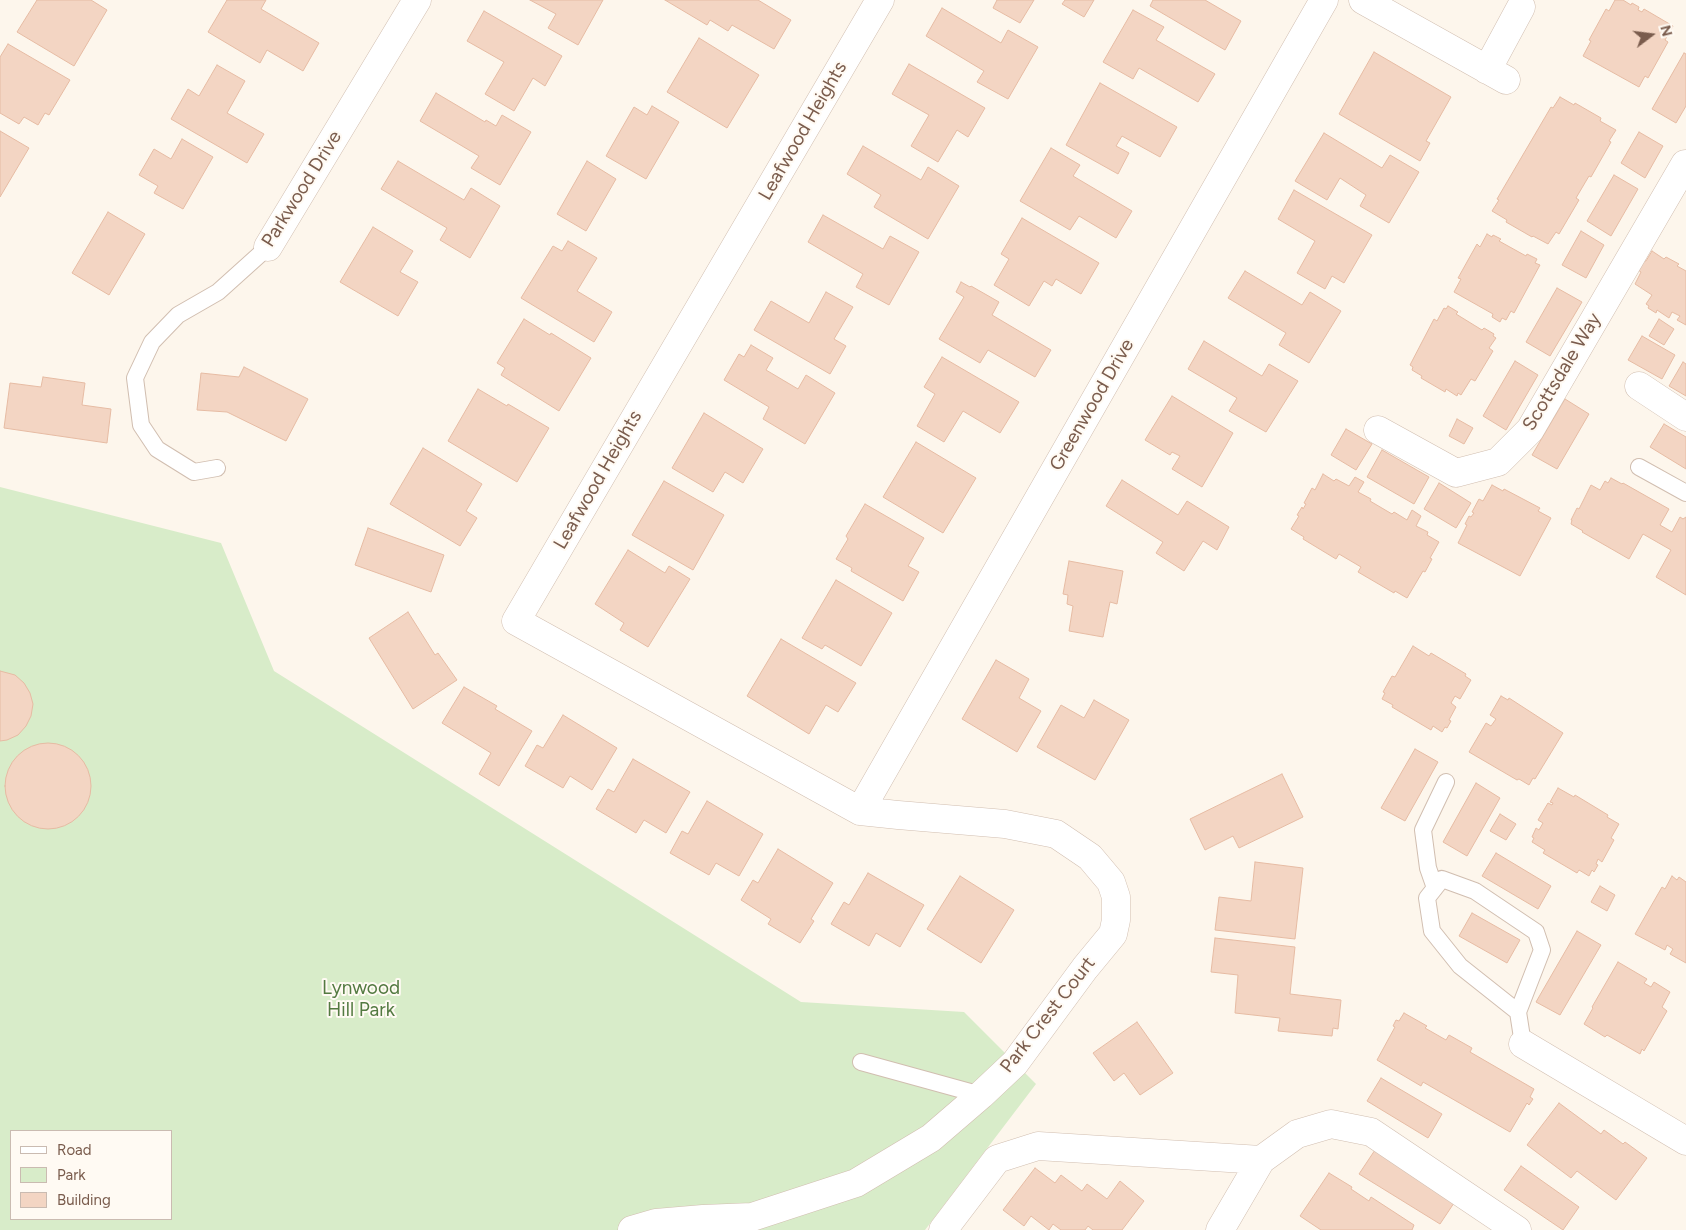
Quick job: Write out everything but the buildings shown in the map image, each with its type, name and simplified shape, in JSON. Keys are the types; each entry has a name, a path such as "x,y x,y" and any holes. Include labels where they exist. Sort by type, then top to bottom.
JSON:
{"street":[{"name":"Parkwood Drive","path":"268,247 417,0"},
{"name":"Leafwood Heights","path":"860,811 516,620 880,0"},
{"name":"Greenwood Drive","path":"860,811 1324,0"},
{"path":"1363,0 1497,75 1523,8"},
{"name":"Scottsdale Way","path":"1378,430 1456,473 1498,462 1530,430 1685,164"},
{"path":"1639,386 1686,417"},
{"name":"Park Crest Court","path":"632,1230 656,1223 752,1217 856,1183 931,1138 1015,1063 1085,968 1113,934 1116,920 1116,897 1111,882 1090,857 1056,834 1005,824 898,816 860,811"},
{"path":"1524,1044 1686,1141"},
{"path":"1220,1230 1261,1160 1297,1134 1331,1124 1371,1132 1517,1230"},
{"path":"943,1230 997,1159 1038,1146 1261,1160"}],"lane":[{"name":"Parkwood Drive","path":"217,468 194,472 157,449 141,425 135,378 152,342 178,315 218,292 268,247"},
{"path":"1639,467 1686,494"},
{"path":"1435,888 1428,868 1422,830 1446,782"},
{"path":"1518,1012 1460,966 1432,930 1428,898 1442,879 1475,891 1536,932 1542,950 1518,1012 1524,1044"},
{"path":"861,1062 981,1095"}],"green space":[{"name":"Lynwood Hill Park","path":"0,487 221,543 274,671 801,1002 964,1012 1036,1084 925,1230 0,1230"}]}
